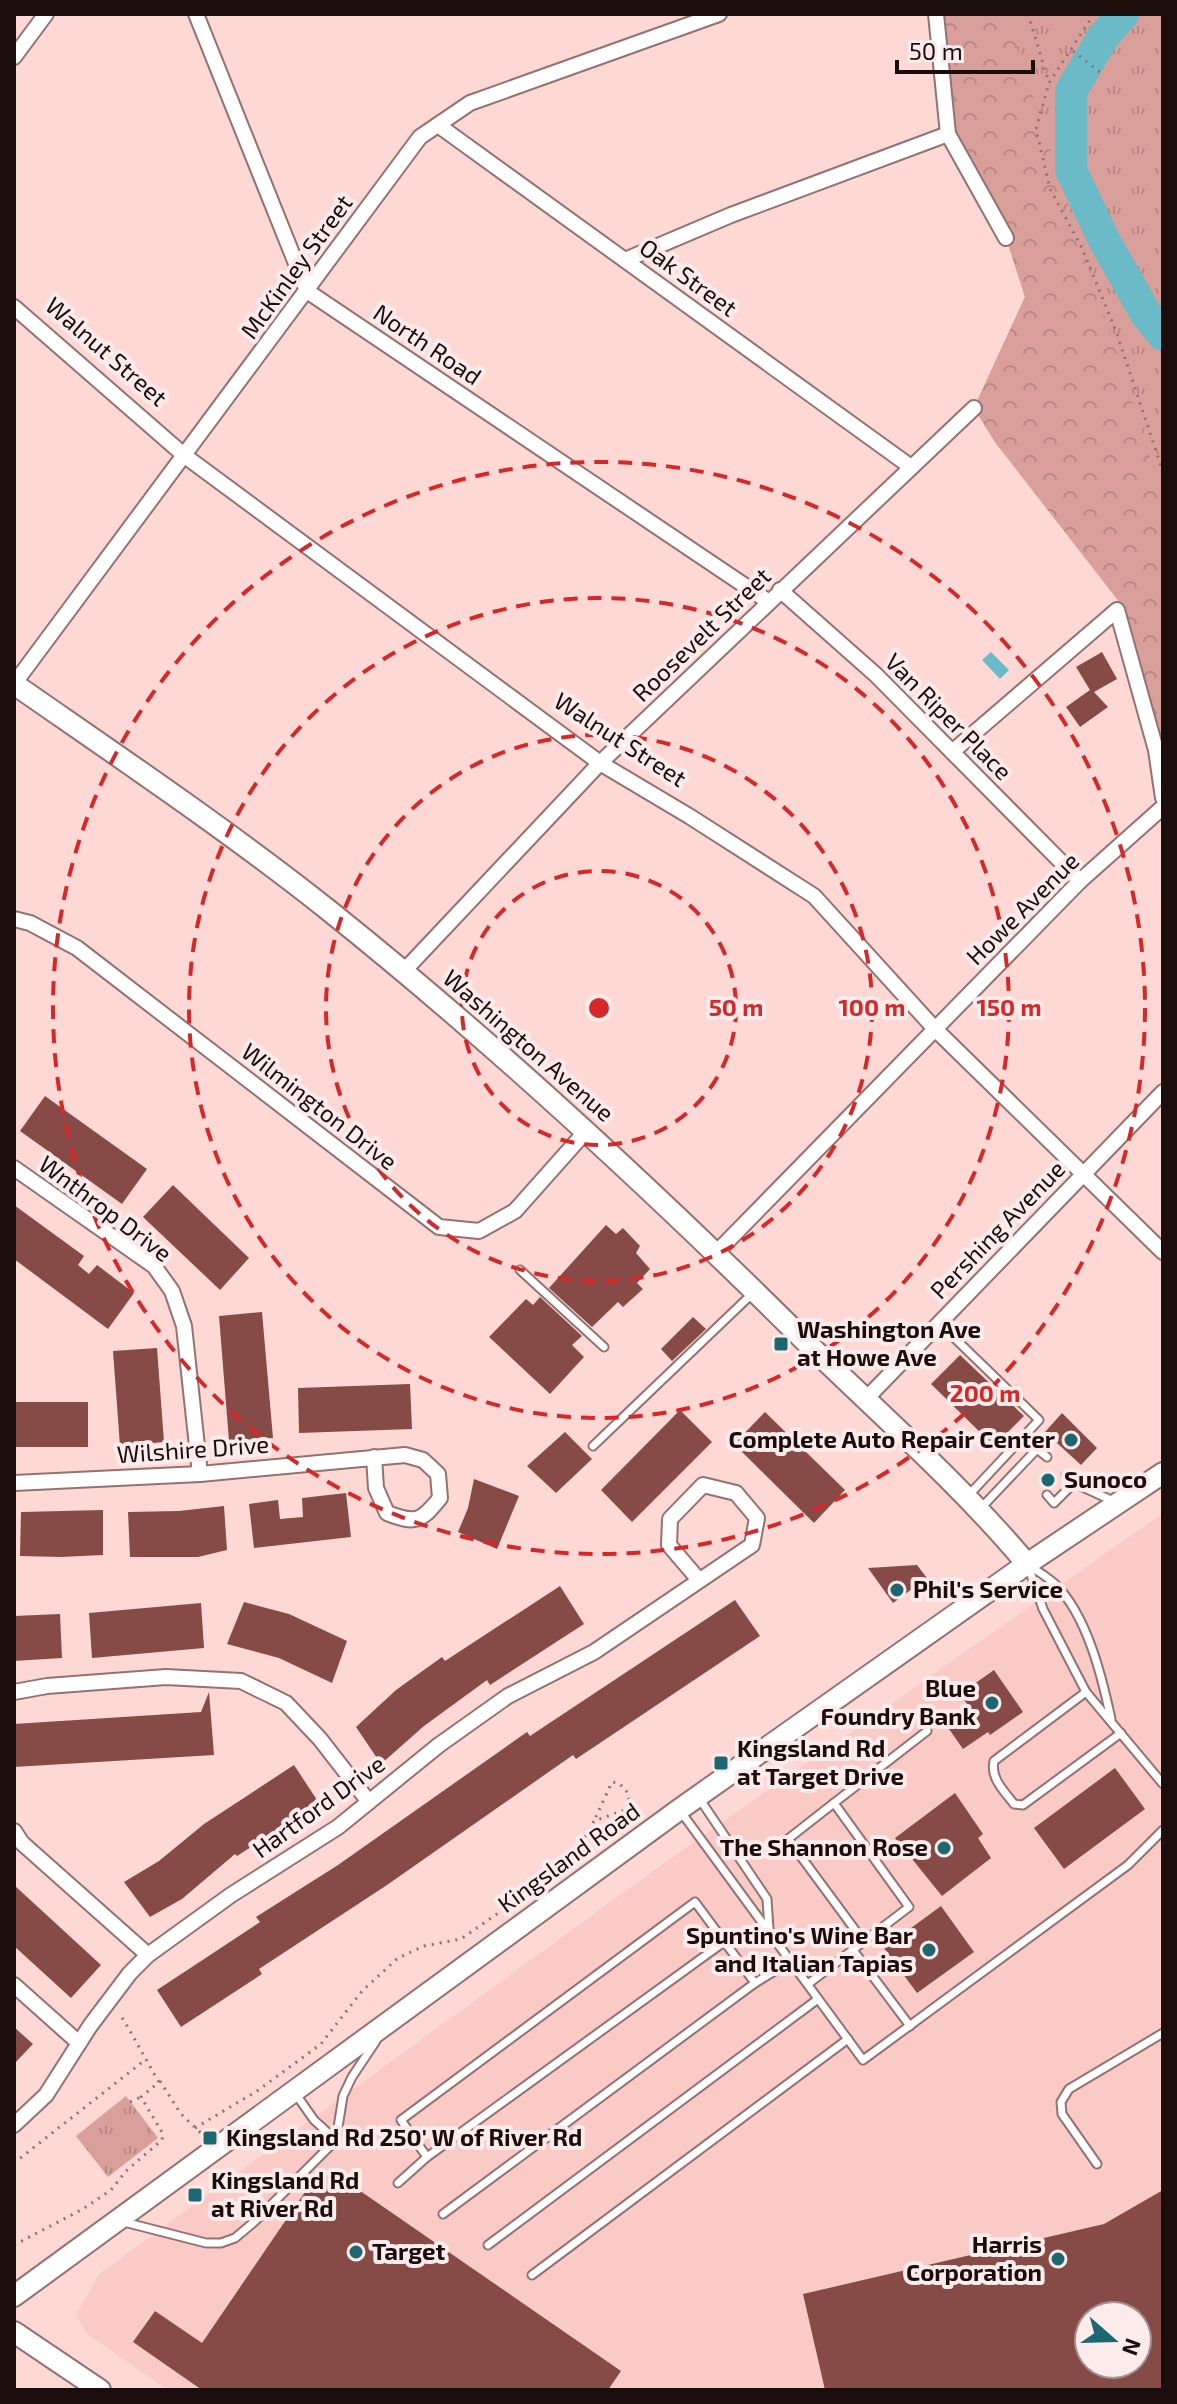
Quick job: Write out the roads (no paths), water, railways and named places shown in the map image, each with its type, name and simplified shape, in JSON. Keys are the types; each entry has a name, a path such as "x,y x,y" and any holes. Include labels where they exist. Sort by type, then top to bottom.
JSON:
{"main road":[{"name":"Washington Avenue","path":"14,684 212,822 326,908 403,972 587,1130 972,1504"},
{"name":"Kingsland Road","path":"14,2296 698,1796 1027,1564 1163,1473"},
{"path":"972,1504 1027,1564"},
{"path":"16,2337 100,2390"}],"street":[{"path":"14,57 46,14"},
{"path":"196,14 307,291"},
{"name":"McKinley Street","path":"14,684 420,137 470,103 719,14"},
{"path":"936,14 948,134 1006,238"},
{"name":"Oak Street","path":"438,125 911,467"},
{"path":"625,260 731,215 948,134"},
{"name":"North Road","path":"307,291 769,602"},
{"name":"Walnut Street","path":"14,307 185,456 600,763 814,896 935,1029 1163,1252"},
{"name":"Roosevelt Street","path":"403,972 600,763 974,408"},
{"name":"Van Riper Place","path":"780,590 876,675 1080,881"},
{"path":"952,752 1117,610 1156,750 1163,798"},
{"name":"Howe Avenue","path":"716,1253 1080,881 1163,807"},
{"name":"Wilmington Drive","path":"14,919 30,923 77,948 439,1227 479,1231 515,1211 587,1130"},
{"name":"Pershing Avenue","path":"865,1400 1163,1092"},
{"name":"Wnthrop Drive","path":"14,1168 154,1266 172,1291 184,1326 200,1474"},
{"name":"Wilshire Drive","path":"14,1483 200,1474 374,1457 405,1455 423,1460 438,1474 440,1498 425,1517 408,1521 387,1513 376,1488 374,1457"},
{"path":"703,1485 736,1493 757,1518 752,1545 699,1580 669,1545 670,1519 703,1485"},
{"name":"Hartford Drive","path":"14,2125 46,2095 106,2005 148,1955 231,1895 338,1827 439,1745 508,1696 594,1652 699,1580"},
{"path":"14,1692 47,1686 166,1677 241,1681 286,1703 320,1739 369,1802"},
{"path":"14,1831 22,1843 148,1955"},
{"path":"14,1985 79,2043"}],"lane":[{"path":"520,1270 604,1347"},
{"path":"593,1446 755,1291"},
{"path":"939,1323 1039,1420 972,1504"},
{"path":"972,1504 1018,1469 1037,1449 1047,1457"},
{"path":"1027,1459 1035,1467"},
{"path":"1018,1469 1025,1476"},
{"path":"1066,1475 1074,1483 1119,1503"},
{"path":"1047,1495 1054,1503 1074,1483"},
{"path":"1056,1486 1063,1494"},
{"path":"1027,1564 1043,1609 1086,1692 1163,1784"},
{"path":"1027,1564 1057,1586 1078,1618 1094,1653 1111,1719"},
{"path":"1086,1692 994,1761 991,1771 1014,1804 1023,1805 1121,1733"},
{"path":"864,1942 788,1839 927,1731"},
{"path":"698,1796 767,1899 769,1931"},
{"path":"808,1984 909,1907 834,1803"},
{"path":"680,1809 863,2060 1128,1865 1163,1830"},
{"path":"427,2157 401,2120 695,1902 755,1983"},
{"path":"398,2183 427,2157 724,1942"},
{"path":"853,1950 910,2026"},
{"path":"443,2214 755,1983 791,1961"},
{"path":"488,2245 818,1999"},
{"path":"117,2221 206,2243 221,2243 235,2238 336,2140 343,2096 388,2023"},
{"path":"1097,2164 1062,2114 1061,2102 1069,2089 1163,2033"},
{"path":"532,2275 848,2039"},
{"path":"294,2091 314,2120 336,2140"}],"water":[{"path":"991,652 1009,670 1000,679 982,660"}],"waterway":[{"path":"1123,14 1103,37 1071,91 1071,170 1104,240 1146,314 1163,335"}],"place":[{"name":"Washington Ave at Howe Ave","path":"781,1344"},
{"name":"Complete Auto Repair Center","path":"1071,1440"},
{"name":"Sunoco","path":"1048,1480"},
{"name":"Phil's Service","path":"897,1590"},
{"name":"Blue Foundry Bank","path":"992,1703"},
{"name":"Kingsland Rd at Target Drive","path":"721,1763"},
{"name":"The Shannon Rose","path":"944,1848"},
{"name":"Spuntino's Wine Bar and Italian Tapias","path":"929,1950"},
{"name":"Kingsland Rd 250' W of River Rd","path":"210,2138"},
{"name":"Kingsland Rd at River Rd","path":"195,2195"},
{"name":"Target","path":"356,2252"},
{"name":"Harris Corporation","path":"1058,2259"}]}
